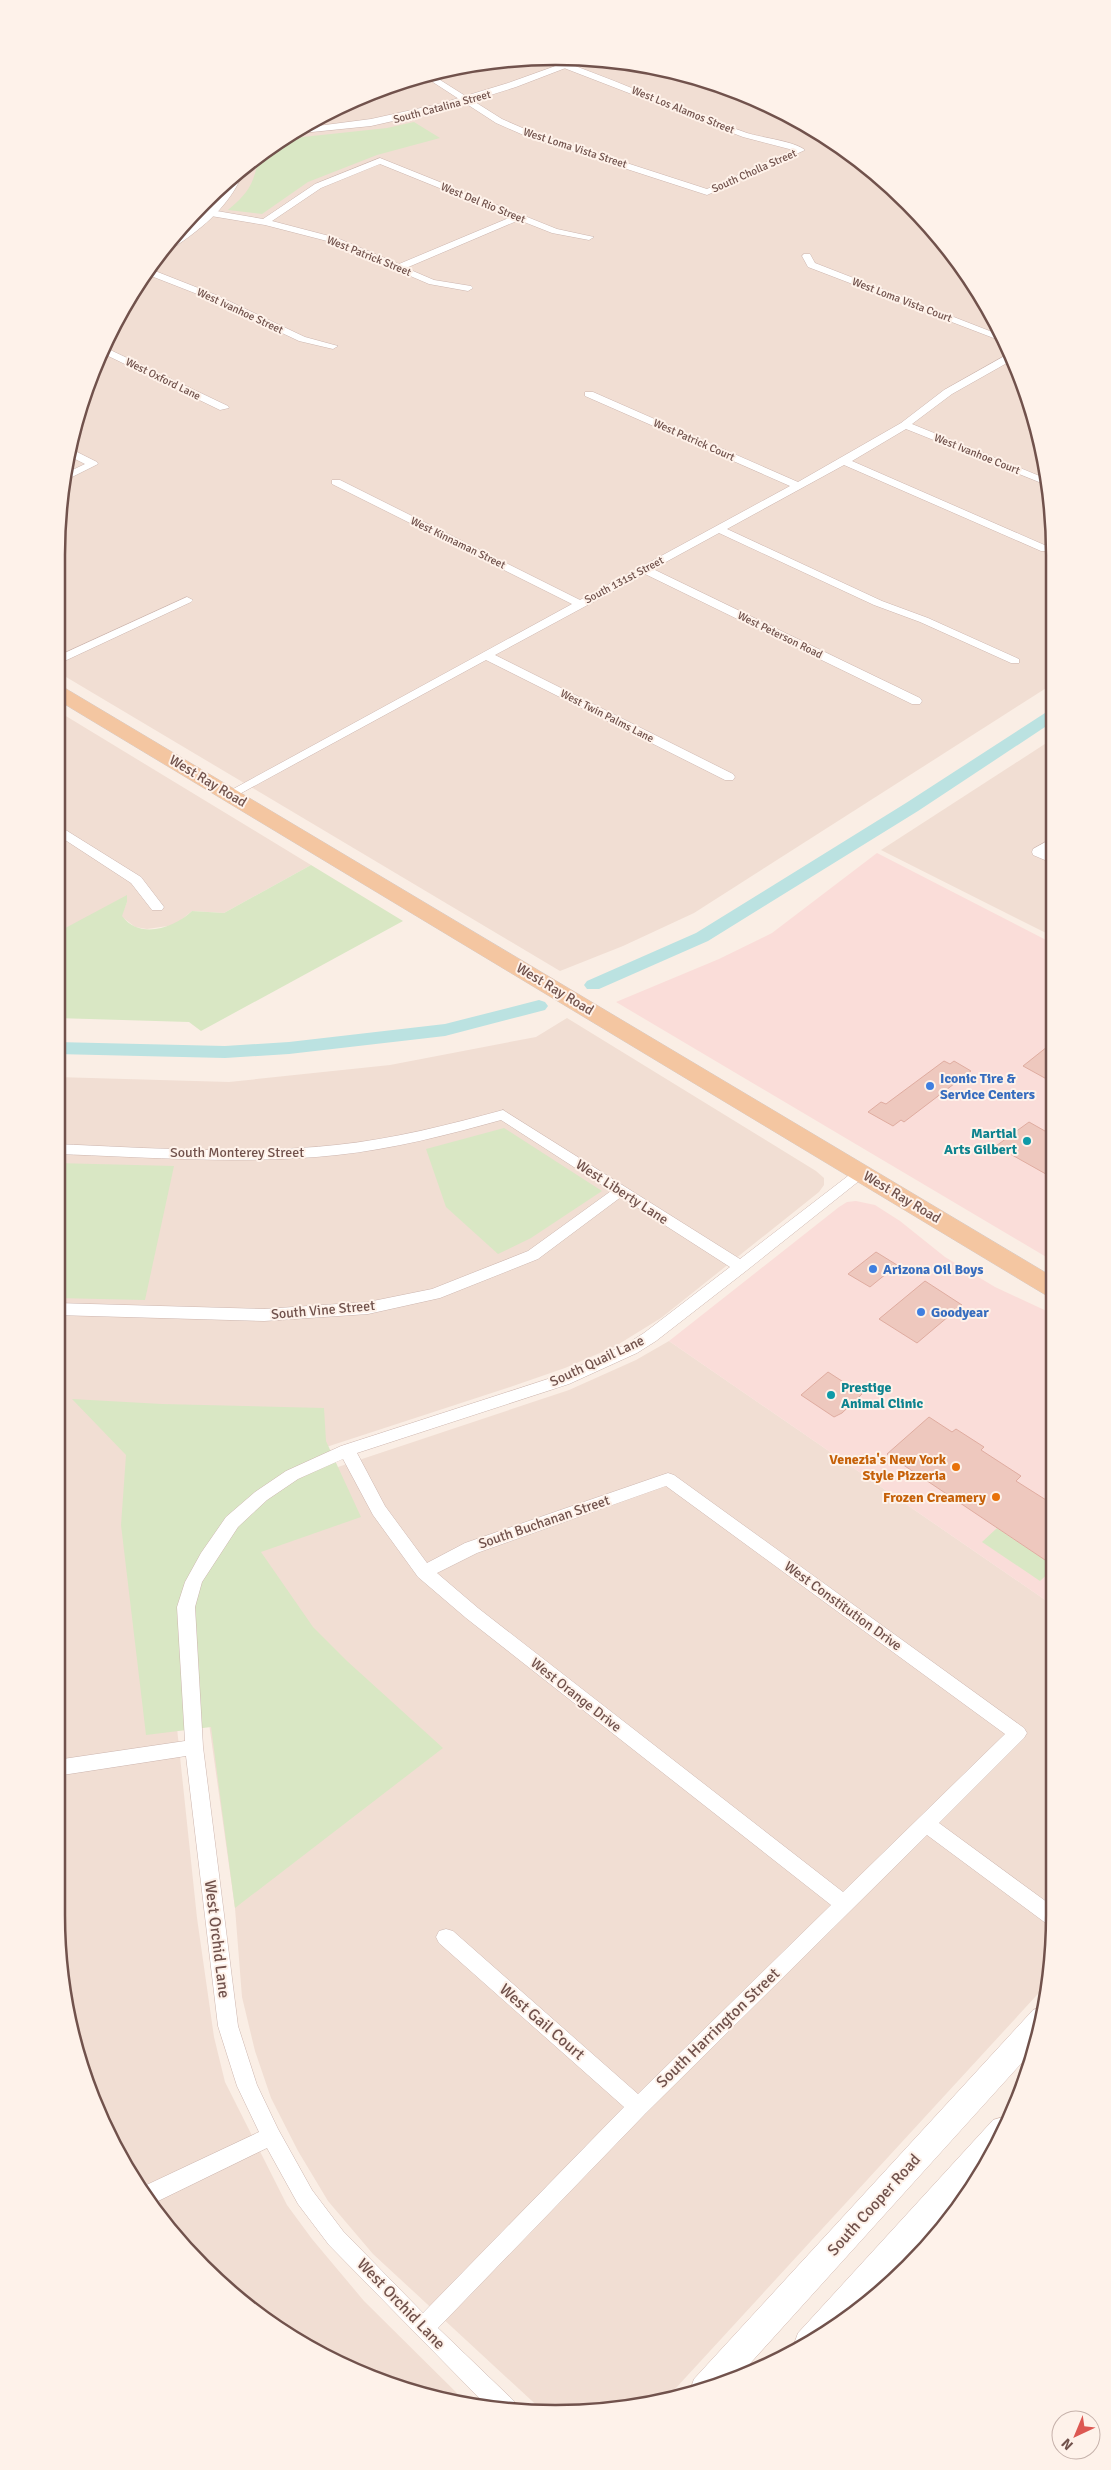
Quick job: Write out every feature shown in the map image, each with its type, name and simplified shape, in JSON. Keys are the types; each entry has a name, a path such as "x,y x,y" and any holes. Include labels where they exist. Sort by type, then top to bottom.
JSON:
{"main road":[{"name":"West Ray Road","path":"65,696 1046,1284"},
{"name":"South Cooper Road","path":"716,2378 1031,2032"},
{"path":"833,2319 985,2149"}],"street":[{"name":"South Catalina Street","path":"312,130 382,122 468,101 506,90 567,66"},
{"name":"West Los Alamos Street","path":"567,66 634,90 669,107 746,135 801,150"},
{"name":"West Loma Vista Street","path":"434,81 498,121 531,136 707,192"},
{"name":"South Cholla Street","path":"707,192 801,150"},
{"name":"West Del Rio Street","path":"265,222 318,186 380,161 555,231 589,237"},
{"path":"184,235 211,213 232,187"},
{"name":"West Patrick Street","path":"211,213 265,222 334,240 432,282 468,288"},
{"path":"400,267 518,217"},
{"name":"West Loma Vista Court","path":"807,256 811,265 993,336"},
{"name":"West Ivanhoe Street","path":"155,274 213,297 302,339 333,346"},
{"name":"West Oxford Lane","path":"109,353 224,408"},
{"name":"South 131st Street","path":"230,794 844,461 905,424 948,392 1005,360"},
{"name":"West Patrick Court","path":"589,394 798,486"},
{"name":"West Ivanhoe Court","path":"905,424 1040,479"},
{"path":"72,474 93,464 75,455"},
{"path":"844,461 1046,549"},
{"name":"West Kinnaman Street","path":"336,482 580,604"},
{"path":"718,529 878,603 924,620 1015,661"},
{"name":"West Peterson Road","path":"644,570 916,701"},
{"path":"65,658 187,600"},
{"name":"West Twin Palms Lane","path":"486,655 729,777"},
{"path":"65,834 136,880 157,908"},
{"path":"1046,847 1038,852 1046,856"},
{"name":"South Monterey Street","path":"65,1149 269,1155 337,1150 420,1137 503,1115"},
{"name":"West Liberty Lane","path":"503,1115 741,1267"},
{"name":"South Quail Lane","path":"347,1450 563,1380 631,1349 862,1173"},
{"name":"South Vine Street","path":"65,1309 264,1314 368,1308 435,1294 501,1270 533,1255 620,1191"},
{"name":"West Orange Drive","path":"347,1450 379,1510 424,1572 472,1613 844,1904"},
{"name":"West Orchid Lane","path":"347,1450 292,1474 261,1496 232,1522 207,1558 194,1582 186,1607 194,1747 228,2026 247,2086 271,2136 305,2197 336,2238 423,2328 499,2402"},
{"name":"South Buchanan Street","path":"424,1572 471,1548 668,1478"},
{"name":"West Constitution Drive","path":"668,1478 1018,1733"},
{"name":"South Harrington Street","path":"423,2328 638,2107 1018,1733"},
{"path":"65,1767 194,1747"},
{"path":"926,1824 1046,1912"},
{"name":"West Gail Court","path":"446,1937 638,2107"},
{"path":"152,2193 271,2136"}],"shaded area":[{"path":"556,65 620,69 651,74 713,91 743,102 801,131 828,148 854,166 902,209 945,257 963,283 980,310 1009,368 1020,398 1037,460 1045,523 1046,556 1046,688 694,913 623,946 560,971 65,676 66,523 74,460 91,398 102,368 131,310 166,257 209,209 257,166 310,131 339,116 368,102 398,91 460,74 523,66"},
{"path":"65,715 311,865 224,913 192,911 175,925 147,929 135,927 121,916 127,902 65,929"},
{"path":"1046,743 1046,933 881,850"},
{"path":"877,853 1046,940 1046,1257 616,1002 719,959 772,933"},
{"path":"567,1018 816,1171 824,1178 824,1185 819,1192 661,1318 614,1347 565,1368 308,1453 175,1709 197,1918 214,2037 225,2082 287,2205 312,2239 364,2301 460,2396 398,2379 368,2368 339,2354 283,2322 232,2283 187,2238 148,2187 116,2131 102,2102 91,2072 74,2010 66,1947 65,1914 65,1077 229,1082 390,1065 536,1037"},
{"path":"856,1201 875,1205 900,1221 945,1257 995,1287 1046,1311 1046,1600 669,1341 847,1202"},
{"path":"669,1341 1046,1600 1046,1914 1042,1979 1040,1992 674,2390 620,2401 588,2404 536,2404 373,2254 328,2201 298,2151 271,2098 255,2051 242,1997 235,1908 203,1681 218,1569 317,1474 569,1390 636,1360"}],"green space":[{"path":"414,122 440,138 377,155 308,182 262,214 228,210 250,186 256,166 300,137 387,128"},
{"path":"311,865 403,921 201,1031 189,1022 65,1018 65,928 127,895 127,902 122,916 138,928 157,929 167,926 185,917 192,911 224,913"},
{"path":"504,1128 602,1191 531,1238 498,1254 446,1207 426,1149"},
{"path":"65,1163 174,1166 145,1300 65,1298"},
{"path":"72,1399 162,1404 324,1408 326,1441 361,1517 261,1552 313,1627 347,1661 443,1748 235,1908 211,1727 146,1735 121,1525 126,1455"},
{"path":"997,1528 1046,1561 1046,1575 1040,1581 982,1542"}],"building":[{"path":"1046,1048 1046,1079 1023,1066"},
{"name":"Iconic Tire & Service Centers","path":"944,1061 950,1064 954,1061 971,1071 904,1122 901,1120 893,1126 868,1112 881,1102 886,1104"},
{"name":"Martial Arts Gilbert","path":"1029,1122 1046,1132 1046,1174 996,1146"},
{"name":"Arizona Oil Boys","path":"876,1252 897,1265 870,1287 848,1274"},
{"name":"Goodyear","path":"925,1281 962,1305 917,1343 879,1319"},
{"name":"Prestige Animal Clinic","path":"828,1372 862,1394 842,1413 834,1417 801,1395"},
{"path":"929,1417 952,1432 956,1429 984,1447 981,1450 1021,1476 1016,1481 1046,1500 1046,1561 887,1454"}],"waterway":[{"path":"593,985 702,937 912,807 1046,719"},
{"path":"65,1048 225,1052 289,1048 445,1030 539,1006"}],"place":[{"name":"Iconic Tire & Service Centers","path":"930,1086"},
{"name":"Martial Arts Gilbert","path":"1027,1141"},
{"name":"Arizona Oil Boys","path":"873,1269"},
{"name":"Goodyear","path":"921,1312"},
{"name":"Prestige Animal Clinic","path":"831,1395"},
{"name":"Venezia's New York Style Pizzeria","path":"956,1467"},
{"name":"Frozen Creamery","path":"996,1497"}]}
